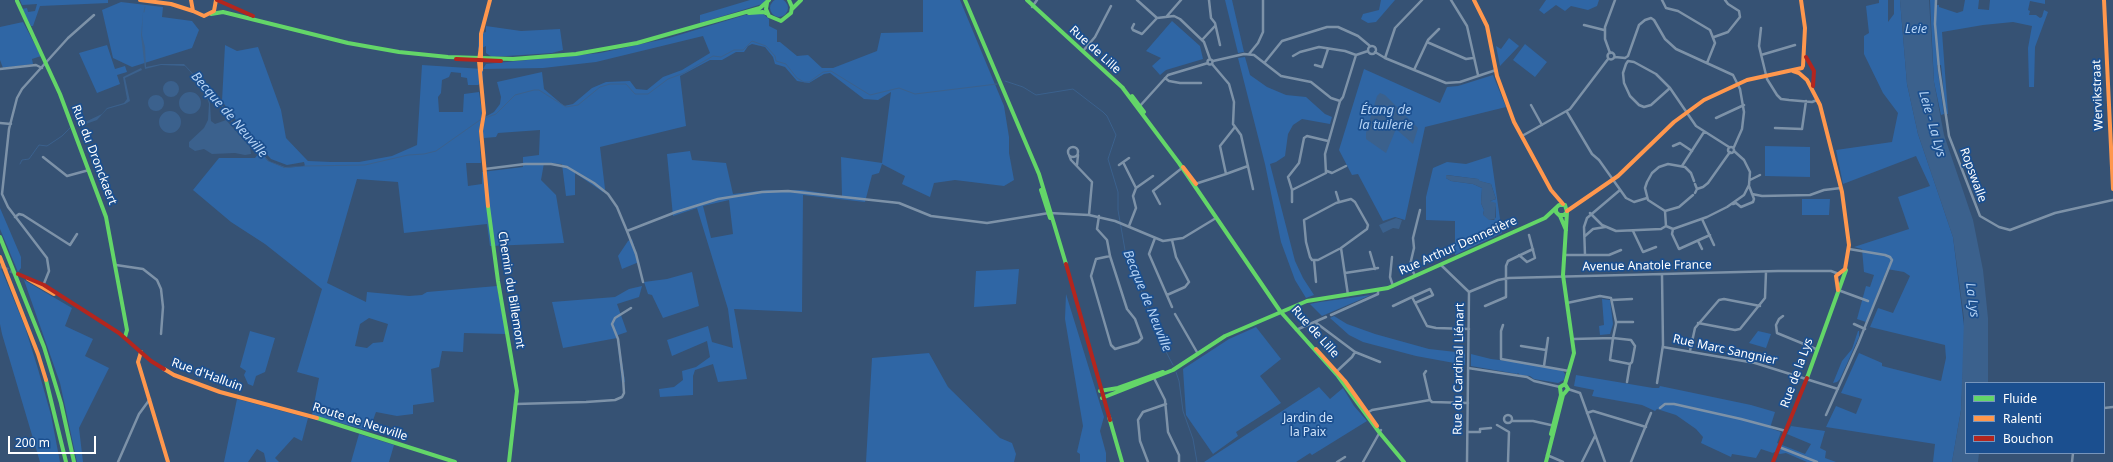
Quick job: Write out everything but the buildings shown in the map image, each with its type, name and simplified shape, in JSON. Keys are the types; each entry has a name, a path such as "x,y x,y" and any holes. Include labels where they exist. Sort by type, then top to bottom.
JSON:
{"main road":[{"path":"140,0 171,4 193,11 202,16 221,11 366,46 481,60 570,55 620,47 670,35 762,7 768,1"},
{"path":"191,0 193,11"},
{"path":"211,14 216,7 216,0 238,11 270,22"},
{"name":"Chemin du Billemont","path":"490,0 482,32 481,46 480,77 483,120 481,134 493,247 516,384 516,404 508,462"},
{"path":"789,0 792,9"},
{"path":"741,13 758,12 768,15 773,20 781,21 789,16 795,4 801,0"},
{"path":"965,0 1036,167 1122,462"},
{"name":"Rue de Lille","path":"1024,0 1033,6"},
{"name":"Rue de Lille","path":"1027,0 1122,87 1139,107 1195,184 1216,218 1283,313 1336,372 1404,462"},
{"path":"1473,0 1488,28 1495,70 1502,92 1511,114 1551,190 1567,235"},
{"path":"1801,0 1805,27 1803,76"},
{"name":"Wervikstraat","path":"2104,0 2113,189"},
{"name":"Rue du Dronckaert","path":"16,1 47,63 89,169 107,220 127,332 125,337"},
{"path":"768,1 766,8 768,15"},
{"path":"1580,201 1612,180 1687,112 1713,95 1738,84 1766,75 1811,66 1805,51"},
{"name":"Rue de la Lys","path":"1811,66 1814,91"},
{"path":"1788,71 1810,78 1813,74"},
{"name":"Rue de la Lys","path":"1803,76 1814,91 1818,100 1841,188 1848,230 1849,249 1844,270 1840,274"},
{"name":"Rue de Lille","path":"1179,163 1195,184"},
{"path":"1544,462 1566,390 1565,384 1574,354 1563,277 1567,235 1567,212 1564,204 1551,190"},
{"name":"Rue Arthur Dennetière","path":"1545,218 1556,207 1580,201"},
{"name":"Rue Arthur Dennetière","path":"1154,377 1170,371 1224,336 1283,313 1311,300 1378,290 1393,286 1545,218 1567,212 1580,201"},
{"name":"Rue de Lille","path":"1213,213 1283,313"},
{"path":"0,237 44,347 61,403 74,462"},
{"path":"0,258 22,310 42,366 66,462"},
{"name":"Rue de la Lys","path":"1773,462 1847,269 1847,261"},
{"name":"Rue d'Halluin","path":"43,286 18,274 43,286 125,337 145,356 163,369 182,378 220,392 259,402"},
{"path":"1836,279 1839,282 1843,279 1840,274 1836,279 1838,290"},
{"path":"120,334 125,324"},
{"path":"141,352 138,359 168,462"},
{"path":"141,368 141,361 145,356"},
{"path":"1101,391 1118,388 1154,377"},
{"path":"1103,397 1154,377"},
{"path":"1554,426 1560,388 1565,384"},
{"path":"1560,388 1566,390"},
{"name":"Route de Neuville","path":"259,402 336,423 454,462"},
{"name":"Rue de Lille","path":"1380,431 1407,462"}],"street":[{"path":"1033,6 1037,0"},
{"path":"1137,0 1157,18"},
{"path":"1166,17 1181,0"},
{"path":"1209,0 1211,18 1216,25 1220,45"},
{"path":"1139,107 1165,78 1175,72 1249,54 1258,43 1263,32 1262,0"},
{"path":"1385,58 1394,30 1422,0"},
{"path":"1451,0 1467,26 1478,76"},
{"path":"1614,57 1613,53 1610,53 1604,30 1606,21 1615,0"},
{"path":"1662,0 1666,8 1678,10 1707,26 1714,38 1714,46 1707,63"},
{"path":"1714,38 1726,33 1739,18 1740,13 1725,0"},
{"name":"Ropswalle","path":"1936,0 1935,24 1939,69 1949,136 1980,216 1999,227 2010,230 2054,213 2113,200"},
{"path":"1082,51 1095,37 1111,6"},
{"path":"43,286 49,271 47,258 6,205 2,192 11,124 20,91 47,63 68,38 94,16"},
{"path":"1134,24 1132,28 1133,30 1142,34 1157,18 1178,17 1202,40 1212,63 1229,84 1233,99 1232,123 1241,135 1253,188"},
{"path":"1608,59 1612,60 1614,57 1625,58 1628,56 1639,25 1645,20 1652,18 1663,37 1673,47 1733,74 1738,84 1744,105 1743,127 1734,149 1730,152 1708,183 1697,189 1694,194 1679,207 1665,211 1652,204 1647,198 1646,186 1652,173 1659,167 1668,164 1682,166 1691,173 1697,189"},
{"path":"1202,40 1216,25"},
{"path":"1584,25 1604,30"},
{"path":"1265,62 1282,41 1327,26 1338,27 1358,36 1370,46 1375,47 1375,52"},
{"path":"1761,28 1759,44 1766,75 1768,82 1779,98 1814,102 1818,100"},
{"path":"1414,70 1427,42 1439,29"},
{"path":"1427,42 1466,59 1473,58"},
{"path":"1761,55 1795,45"},
{"path":"1368,51 1370,46"},
{"path":"1293,56 1300,52 1317,47 1345,51 1356,55 1368,51 1372,54 1375,52 1385,58 1448,83 1460,82 1495,70"},
{"path":"1315,65 1322,67 1328,49"},
{"path":"1522,136 1567,112 1575,104 1608,59 1607,56 1610,53"},
{"path":"1249,54 1265,62 1281,76 1311,82 1331,98 1340,101"},
{"path":"1327,171 1324,157 1340,101 1343,98 1356,55"},
{"path":"1208,63 1210,59"},
{"path":"1666,226 1672,229 1702,219 1732,204 1745,193 1750,180 1750,172 1746,162 1734,149 1704,132 1694,123 1670,88 1648,69 1634,62 1627,62 1623,72 1624,82 1630,96 1639,105 1651,105 1670,88"},
{"path":"0,69 36,65 42,68"},
{"path":"1165,78 1169,81 1180,83 1201,83"},
{"path":"1775,128 1802,129 1806,101"},
{"path":"1531,105 1542,125"},
{"path":"1716,118 1744,105"},
{"path":"1567,112 1587,147 1620,190 1632,202 1647,198"},
{"path":"0,123 11,124"},
{"path":"1226,174 1220,146 1235,127"},
{"path":"1682,166 1704,132"},
{"path":"1292,202 1292,190 1288,177 1298,163 1304,138 1310,136 1328,142"},
{"path":"1673,146 1680,143 1692,151"},
{"path":"1077,166 1077,149 1073,147 1069,150 1069,155 1077,166 1092,182 1089,215"},
{"path":"1729,147 1730,152"},
{"path":"1069,155 1074,157 1078,154"},
{"path":"42,157 67,176 89,169"},
{"path":"1119,165 1129,158"},
{"path":"1123,162 1136,188"},
{"path":"485,169 525,164 551,164 567,167 591,181 608,194 617,207 636,254 643,282"},
{"path":"1195,184 1248,166"},
{"path":"1292,190 1327,171 1332,173 1346,166"},
{"path":"1160,204 1153,191 1182,168"},
{"path":"1750,180 1760,175"},
{"path":"1127,226 1136,209 1133,197 1136,188 1152,176"},
{"path":"1749,185 1754,200"},
{"path":"1745,193 1752,193 1762,196 1810,195 1823,190 1841,188"},
{"path":"1585,255 1584,224 1590,213 1620,190"},
{"path":"627,231 676,212 714,200 774,191 805,192 899,203 931,216 987,223 1050,213 1099,216 1163,241 1182,238 1216,218"},
{"path":"1336,192 1339,202"},
{"path":"1732,204 1736,203 1743,207 1762,196"},
{"path":"1314,260 1341,248 1354,237 1366,230 1368,225 1355,201 1350,199 1339,202 1303,222 1309,255 1314,260 1316,282"},
{"path":"1739,199 1739,206"},
{"path":"1415,277 1410,265 1414,248 1413,238 1420,210"},
{"path":"1665,211 1666,226"},
{"path":"1590,213 1608,228"},
{"path":"15,217 19,214 23,215 70,245 76,234"},
{"path":"1099,216 1097,229 1107,240 1110,256 1127,310 1135,319 1142,338 1138,342 1115,349 1111,345 1091,276 1096,260 1110,256"},
{"path":"1702,219 1714,244"},
{"path":"1584,238 1589,231 1593,229 1608,228 1620,231 1634,231 1661,229 1666,226"},
{"path":"1672,229 1672,234 1679,249 1710,235"},
{"path":"1634,231 1644,252 1656,247"},
{"path":"1519,255 1527,262 1535,258 1529,235"},
{"path":"1155,238 1149,253 1172,307"},
{"path":"1167,295 1185,287 1189,282 1176,257 1172,240"},
{"path":"1698,241 1702,249"},
{"path":"1341,248 1348,294"},
{"path":"1485,306 1506,297 1507,263 1519,255 1533,249"},
{"path":"1826,415 1865,329 1892,259 1890,256 1849,249"},
{"path":"1565,255 1610,254 1621,250"},
{"path":"1345,273 1376,268 1370,252"},
{"path":"1392,257 1390,277 1393,286"},
{"path":"116,265 141,268 150,273 157,280 161,289 163,307 161,334"},
{"name":"Rue du Cardinal Liénart","path":"1441,265 1469,292 1467,462"},
{"path":"1698,324 1738,330 1760,306 1766,296 1766,272"},
{"name":"Avenue Anatole France","path":"1469,292 1506,278 1766,272 1827,272 1840,274"},
{"path":"1827,272 1832,273 1836,279"},
{"path":"1657,383 1663,346 1662,275"},
{"path":"1393,306 1430,289 1433,295 1415,303"},
{"name":"Rue Arthur Dennetière","path":"1331,315 1378,294 1378,290"},
{"path":"1838,290 1868,301"},
{"path":"1567,303 1601,296 1609,297 1612,300 1632,299"},
{"path":"1412,298 1427,326 1436,328 1468,329"},
{"path":"1690,351 1694,330 1720,299 1760,306"},
{"path":"1612,300 1616,322 1610,360 1630,364"},
{"path":"516,404 586,402 611,400 622,397 624,393 623,378 618,339 612,324 615,318 631,308"},
{"path":"1175,314 1198,354"},
{"path":"1783,316 1778,320 1776,325 1777,333 1816,349"},
{"path":"1297,330 1326,317"},
{"path":"1315,322 1354,352 1380,362"},
{"path":"1616,322 1633,322"},
{"path":"1854,324 1865,329"},
{"path":"1503,325 1501,331 1501,359 1569,371"},
{"path":"1544,366 1548,338"},
{"path":"1573,339 1613,338 1630,340 1634,343 1633,361 1630,364 1627,382"},
{"path":"1521,346 1546,350"},
{"name":"Rue Marc Sangnier","path":"1663,346 1755,363 1838,389"},
{"path":"1336,372 1352,357 1354,352"},
{"path":"1468,367 1529,378 1536,382 1560,388"},
{"path":"1426,371 1424,374 1430,400"},
{"path":"1154,377 1166,404 1168,432 1180,455 1179,462"},
{"path":"1566,390 1578,392 1605,462"},
{"path":"118,462 139,414 150,399"},
{"path":"1367,413 1430,400 1432,402 1468,403"},
{"path":"1660,408 1666,403 1674,404 1786,431"},
{"path":"1148,462 1140,441 1138,420 1143,412 1166,404"},
{"path":"1587,413 1592,411 1646,428"},
{"path":"1631,462 1651,413"},
{"path":"1512,421 1533,421 1554,426"},
{"path":"1498,426 1508,432 1508,462"},
{"path":"1468,432 1480,432 1480,429 1491,428"},
{"path":"1363,462 1380,431"},
{"path":"1582,462 1595,436"},
{"path":"1779,447 1817,462"},
{"path":"1546,455 1563,462"},
{"path":"1337,462 1345,457"}],"green space":[{"path":"779,-1 785,2 788,8 785,14 779,17 773,14 770,8 773,2"},
{"path":"20,0 108,0 108,3 40,6 33,26 31,26 22,9 27,8 28,12 35,11 37,4 22,5"},
{"path":"750,0 767,0 762,4 700,23 700,15"},
{"path":"923,0 960,0 1004,106 1009,137 1009,153 1014,180 1004,186 955,180 934,183 930,197 902,184 905,176 882,164 879,173 872,175 865,202 803,195 802,312 734,309 747,379 718,382 713,364 695,370 693,376 693,395 660,397 659,389 674,387 683,380 682,371 696,367 710,357 707,341 672,356 667,340 708,326 712,342 733,348 728,309 697,208 673,216 667,154 690,151 692,160 726,163 733,194 767,190 802,190 842,196 841,157 882,163 891,92 878,100 864,99 830,73 824,74 809,83 797,81 785,67 775,64 773,57 765,47 752,44 748,46 744,52 736,52 722,60 710,60 680,76 686,126 600,147 605,189 603,192 575,173 575,195 566,196 562,164 544,163 541,180 556,195 564,243 490,246 487,224 404,233 398,182 357,179 327,283 366,302 367,292 409,296 422,295 427,292 497,286 506,334 464,333 463,352 442,351 439,367 431,369 434,402 413,405 413,414 397,416 376,412 369,431 312,415 319,378 297,372 322,289 265,244 231,222 193,190 219,158 255,158 260,152 268,161 285,168 305,166 304,162 287,165 271,159 235,119 222,101 225,45 237,51 258,47 281,110 286,138 308,161 359,162 392,156 417,145 422,65 483,69 486,64 600,53 669,38 745,15 762,13 769,19 769,26 777,30 777,42 780,42 797,56 808,55 822,68 833,68 877,51 881,33 923,32","holes":["703,36 710,53 682,70 663,77 647,90 636,89 630,81 606,82 592,88 573,104 564,106 544,89 542,72 497,82 501,97 500,104 494,112 485,117 482,131 484,138 496,137 498,133 540,130 539,155 523,157 523,167 482,172 482,184 468,186 466,163 481,163 479,132 482,112 479,92 464,94 463,112 439,112 438,97 441,93 442,80 449,77 451,72 461,73 461,77 467,78 468,85 478,85 483,82 483,69 543,68 596,62","729,200 733,234 711,238 703,206","369,318 388,324 383,342 373,343 367,348 355,346 360,324"]},
{"path":"1225,0 1232,0 1244,52 1238,53"},
{"path":"1381,0 1395,0 1376,22 1368,23 1361,19 1363,14 1379,10"},
{"path":"1546,0 1599,0 1597,6 1588,10 1571,6 1565,11 1556,5 1544,14 1539,10"},
{"path":"1879,0 1888,0 1888,22 1894,14 1894,0 1900,0 1907,84 1918,134 1953,237 1965,334 1961,410 1952,462 1933,462 1935,444 1826,427 1836,406 1856,414 1862,399 1841,393 1859,353 1882,363 1882,366 1941,381 1946,358 1945,345 1870,327 1878,308 1893,313 1910,276 1904,272 1887,269 1866,322 1857,319 1866,286 1870,287 1874,275 1864,272 1862,249 1854,247 1909,229 1898,197 1930,186 1916,156 1843,184 1836,150 1892,142 1898,113 1883,93 1864,54 1864,36 1869,33 1866,6 1879,3"},
{"path":"1930,0 1935,0 1935,5 1939,5 1939,7 1957,13 1963,11 1965,0 1979,0 1978,9 1989,10 1990,0 2045,0 2045,4 2030,1 2028,10 2030,11 2029,15 2036,15 2040,18 2042,17 2044,10 2048,12 2035,47 2034,87 2029,87 2028,48 2032,26 2013,22 1983,25 1942,32 1948,114 1946,114 1941,65 1937,65 1944,114 1941,115 1934,82"},
{"path":"121,2 163,7 162,17 192,21 199,30 192,48 132,67 113,58 102,10"},
{"path":"1172,21 1200,46 1203,59 1166,70 1160,75 1152,66 1161,58 1146,51"},
{"path":"23,22 41,56 32,59 33,64 3,68 0,60 0,27"},
{"path":"486,26 521,31 560,29 563,50 552,53 492,57 486,53 486,46 478,50 479,34 486,32"},
{"path":"1509,38 1519,46 1500,66 1496,46 1501,49"},
{"path":"1525,44 1547,62 1535,77 1513,60"},
{"path":"107,45 115,69 125,66 127,72 117,75 120,84 97,93 79,53"},
{"path":"1245,57 1250,75 1267,87 1286,95 1306,97 1325,114 1332,117 1330,124 1302,119 1293,125 1288,134 1285,156 1270,164 1295,261 1303,278 1314,295 1306,298 1295,280 1281,242 1265,164 1238,58"},
{"path":"1364,69 1440,103 1447,87 1458,86 1493,75 1506,107 1425,127 1405,220 1395,217 1383,221 1358,174 1352,175 1339,150"},
{"path":"1765,146 1810,147 1810,177 1765,176"},
{"path":"1491,156 1502,233 1455,255 1455,221 1426,220 1426,197 1433,168 1447,162 1466,164","holes":["1447,175 1478,179 1479,181 1491,184 1496,199 1490,201 1496,207 1496,217 1494,220 1490,220 1483,214 1484,210 1481,203 1482,188 1473,184 1451,181 1446,178"]},
{"path":"1802,199 1830,199 1829,215 1802,215"},
{"path":"0,208 21,257 21,268 18,272 0,229"},
{"path":"632,239 639,262 622,269 618,256 628,241"},
{"path":"0,266 25,327 38,369 51,415 60,462 40,462 2,334 0,324"},
{"path":"1019,269 1016,304 974,307 976,271"},
{"path":"692,272 699,306 663,318 652,295 648,294 644,282 667,279"},
{"path":"24,280 72,308 65,326 93,339 85,356 109,368 79,428 83,462 77,462 60,383"},
{"path":"642,286 639,297 617,304 627,332 618,335 625,382 622,383 617,338 563,348 552,302 615,297 629,289"},
{"path":"1066,294 1104,417 1100,431 1106,453 1106,462 1080,462 1080,454 1077,452 1083,426 1065,319"},
{"path":"1371,295 1322,316 1310,304 1320,302"},
{"path":"1602,299 1610,300 1613,324 1610,334 1600,335 1599,326 1604,325"},
{"path":"1334,316 1347,324 1375,334 1429,349 1465,353 1465,365 1416,356 1363,342 1349,335 1330,318"},
{"path":"1256,327 1281,359 1260,376 1281,403 1236,432 1238,436 1213,454 1186,415 1183,369 1229,339"},
{"path":"250,331 275,338 265,372 256,376 253,386 248,384 244,375 246,371 240,367"},
{"path":"1758,331 1771,334 1766,348 1749,343"},
{"path":"1858,331 1859,337 1840,379 1833,383 1842,361 1852,349"},
{"path":"929,353 948,387 1000,438 1012,443 1016,454 1014,462 866,462 872,358"},
{"path":"1471,354 1491,359 1532,364 1563,371 1565,374 1564,380 1558,383 1534,379 1530,376 1520,375 1518,373 1471,366"},
{"path":"1576,375 1653,388 1659,388 1660,386 1751,405 1775,412 1770,428 1781,432 1777,443 1805,454 1811,444 1787,434 1791,426 1825,431 1820,448 1826,451 1825,458 1836,462 1807,462 1786,453 1773,453 1761,449 1756,458 1732,454 1731,457 1701,443 1703,437 1696,429 1676,415 1657,409 1655,411 1642,405 1592,396 1594,390 1574,386"},
{"name":"Jardin de la Paix","path":"1319,387 1330,399 1343,388 1354,406 1367,421 1312,455 1310,453 1296,462 1204,462"},
{"path":"237,399 308,418 302,441 294,437 275,458 279,462 266,462 264,453 257,449 248,462 224,462"},
{"path":"359,434 394,445 389,462 351,462"}],"water":[{"name":"Leie","path":"1900,0 1929,0 1934,82 1944,135 1973,220 1983,270 1988,318 1988,382 1965,382 1965,454 1979,454 1978,462 1952,462 1961,410 1964,318 1953,237 1918,134 1907,84"},
{"path":"143,12 142,35 145,47 146,67 161,64 184,64 223,106 233,123 241,129 269,161 285,167 305,166 285,168 268,161 233,124 222,107 185,66 161,65 145,69 141,35"},
{"path":"141,68 142,70 125,78 130,101 107,109 97,120 83,125 83,123 102,114 107,108 124,103 127,99 123,77"},
{"path":"168,81 174,81 179,86 177,95 174,97 168,97 163,92 163,86"},
{"path":"190,92 198,95 201,103 198,111 190,114 182,111 179,103 182,95"},
{"name":"Étang de la tuilerie","path":"1380,93 1385,95 1418,128 1413,144 1396,129 1386,153 1366,139 1366,133 1377,96"},
{"path":"206,94 210,103 211,121 215,124 226,120 250,147 251,154 212,154 204,149 195,151 189,147 189,142 204,128 208,120 209,104"},
{"path":"153,95 159,95 164,100 162,109 159,111 153,111 148,106 148,100"},
{"path":"170,111 178,114 181,122 178,130 170,133 162,130 159,122 162,114"},
{"path":"1446,175 1478,179 1491,184 1496,199 1490,201 1496,203 1495,219 1489,220 1483,215 1484,210 1481,203 1482,188 1473,184 1451,181 1446,178"},
{"path":"1396,218 1402,220 1399,229 1393,228 1383,233 1379,225"}],"waterway":[{"path":"144,12 145,7"},
{"name":"Becque de Neuville","path":"485,118 496,114 515,95 534,90 539,90 566,107 578,105 600,87 610,84 626,84 635,94 648,94 668,79 684,73 713,56 721,57 734,50 743,50 752,41 766,46 775,56 776,61 786,64 797,78 804,82 809,82 823,72 831,71 870,95 899,88 915,94 997,84"},
{"name":"Becque de Neuville","path":"1005,81 1023,87 1036,95 1073,89 1107,116 1116,135 1108,159 1118,192 1118,210 1125,250 1164,348 1173,365"},
{"name":"Becque de Neuville","path":"210,92 214,97"},
{"name":"Becque de Neuville","path":"304,166 365,165 408,155 424,154 436,151 480,120"},
{"name":"Becque de Neuville","path":"77,125 83,124"},
{"name":"Becque de Neuville","path":"20,164 22,160 29,159 39,145 47,146 62,136 71,127"},
{"name":"Becque de Neuville","path":"1176,372 1179,381 1183,411 1193,439 1197,462"}],"tunnel":[{"path":"0,266 15,273"}],"traffic: fast":[{"path":"211,14 223,12 348,43 399,52 448,57 513,59 576,54 637,43 760,8 769,0"},
{"path":"767,3 766,9 769,16 781,21 791,13 792,7 789,0"},
{"path":"792,9 801,0"},
{"path":"965,0 1039,174 1066,264"},
{"path":"1027,0 1123,88"},
{"path":"17,1 60,94 106,217 127,330 125,337"},
{"path":"749,13 763,12 768,14"},
{"path":"1122,87 1179,163 1280,311 1338,376 1379,432 1404,462"},
{"path":"1132,96 1144,112"},
{"path":"1041,190 1050,218"},
{"path":"1102,398 1173,370 1225,336 1307,301 1388,288 1545,218 1559,205 1565,205 1567,212 1564,215 1559,215 1556,212 1556,208"},
{"path":"488,206 498,281 517,391 509,462"},
{"path":"1565,384 1574,353 1563,275 1567,212"},
{"path":"1560,216 1566,230"},
{"path":"0,237 44,347 61,403 74,462"},
{"path":"1807,378 1846,270"},
{"path":"1100,391 1118,388 1163,372"},
{"path":"46,380 66,462"},
{"path":"1551,434 1561,395 1560,387 1565,384"},
{"path":"1546,462 1563,395 1568,389 1565,384"},
{"path":"1109,417 1122,462"},
{"path":"317,418 455,462"}],"traffic: slow":[{"path":"140,0 171,4 193,11"},
{"path":"191,0 193,11 204,16 214,11 216,0"},
{"path":"481,70 481,34 490,0"},
{"path":"1474,0 1487,26 1497,76 1514,122 1551,190 1563,204"},
{"path":"1801,0 1805,28 1803,66"},
{"path":"2104,0 2113,189"},
{"path":"481,46 479,61 484,113 481,131 488,206"},
{"path":"1567,211 1618,176 1674,122 1704,100 1747,80 1802,68"},
{"path":"1793,71 1799,73 1807,80 1820,105 1842,192 1849,245 1845,269 1836,276 1838,290"},
{"path":"1183,167 1196,184"},
{"path":"0,257 38,354 46,380"},
{"path":"28,279 54,294"},
{"path":"1316,349 1345,381 1377,426"},
{"path":"141,352 138,362 168,462"},
{"path":"164,369 174,375 220,392 317,418"}],"traffic: jam":[{"path":"217,0 253,16"},
{"path":"1806,57 1814,71 1813,86"},
{"path":"456,59 501,61"},
{"path":"1066,264 1110,420"},
{"path":"18,274 44,285 119,333 151,361 164,369"},
{"path":"1773,462 1807,378"}],"water label":[{"name":"Leie - La Lys","path":"1932,124"},
{"name":"La Lys","path":"1972,300"}]}
